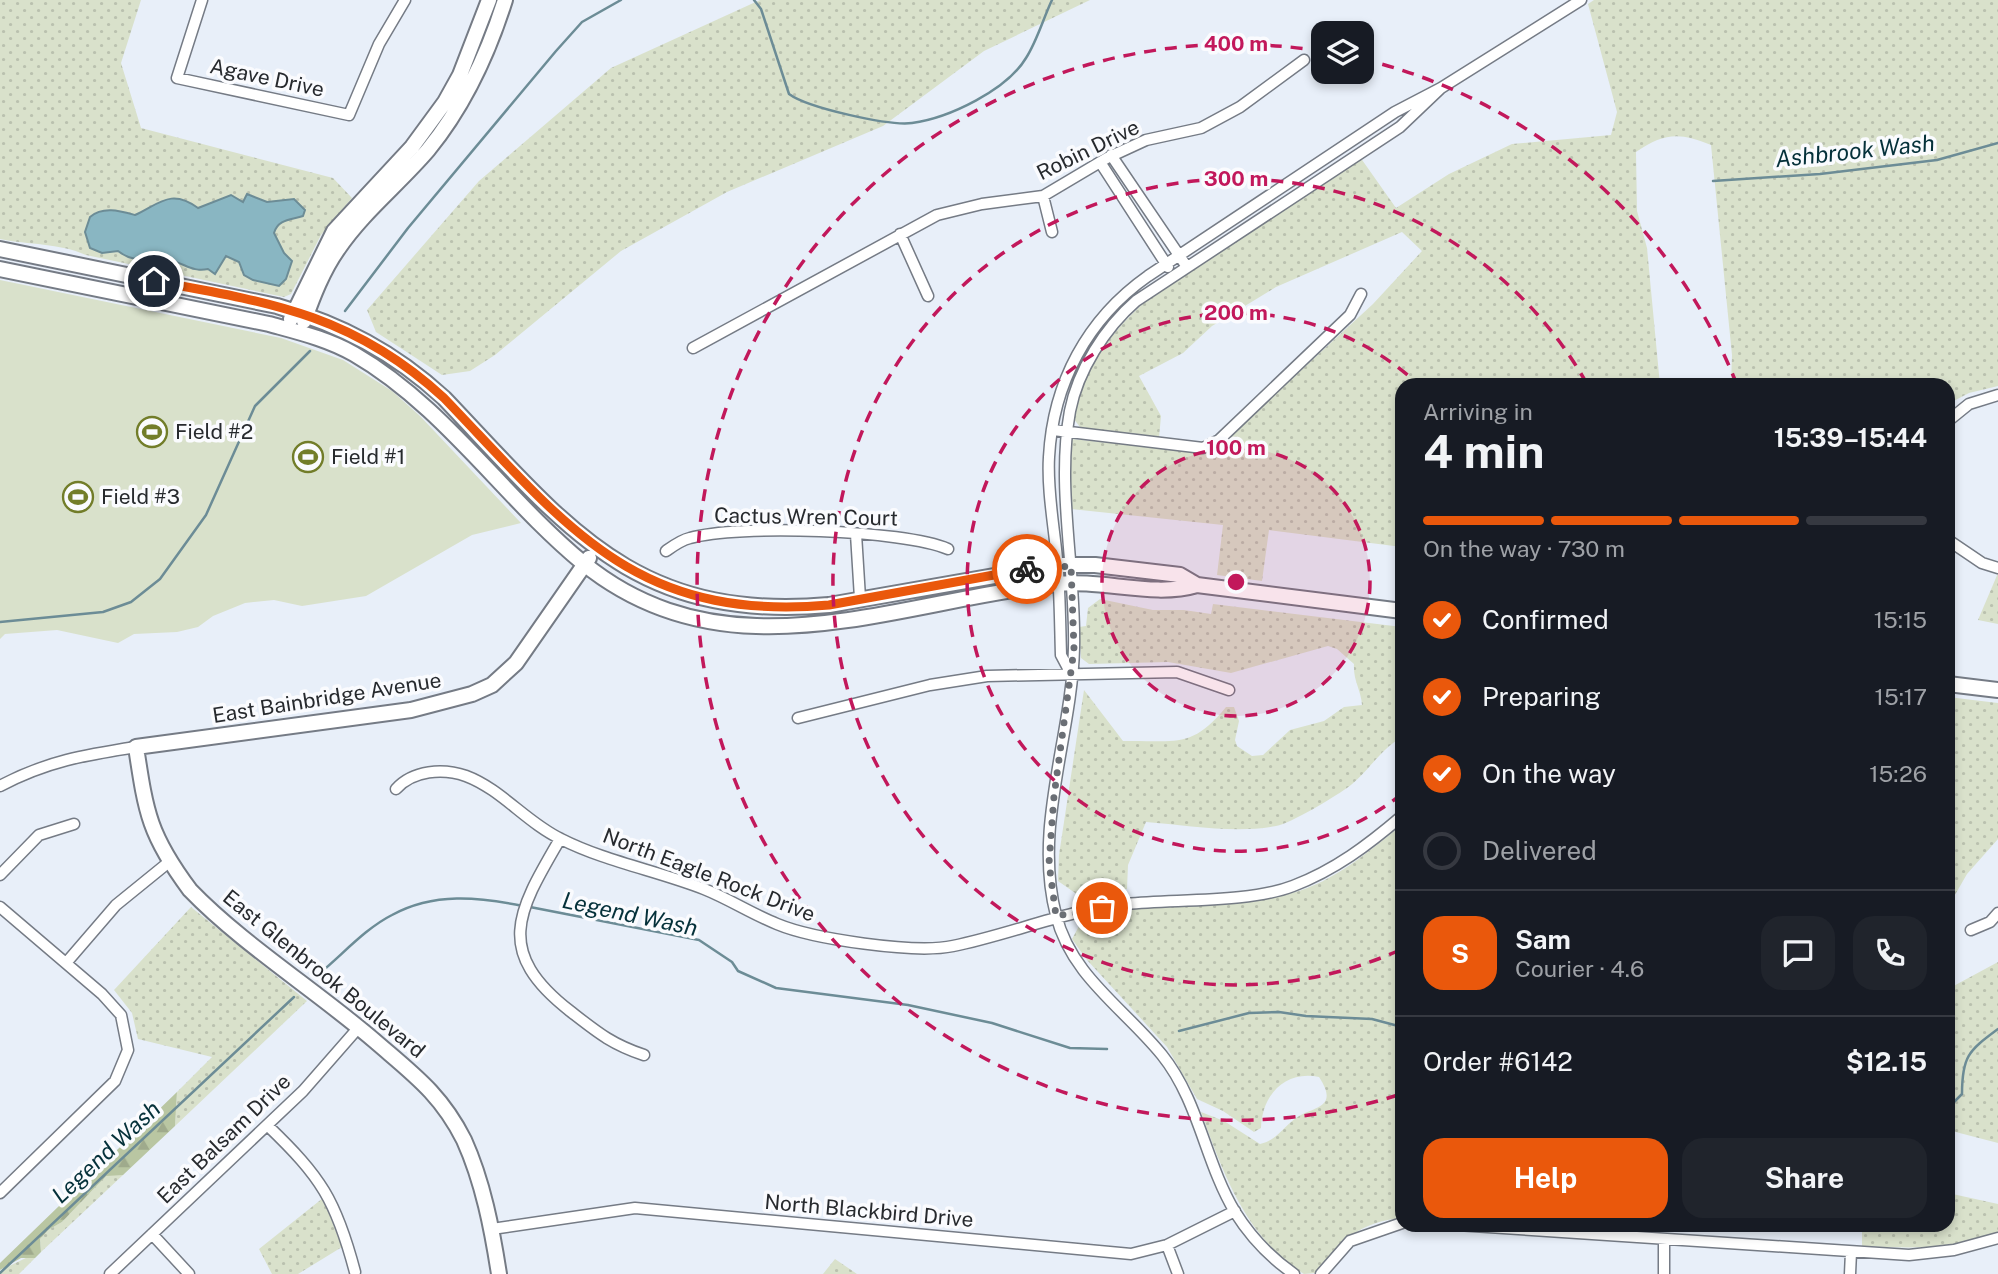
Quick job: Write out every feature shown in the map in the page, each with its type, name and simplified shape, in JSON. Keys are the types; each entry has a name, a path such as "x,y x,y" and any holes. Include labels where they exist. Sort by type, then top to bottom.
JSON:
{"street":[{"name":"Agave Drive","path":"202,0 177,78 349,115 375,53 405,0"},
{"path":"294,330 334,231 412,147 445,102 465,63 489,0"},
{"path":"300,313 337,250 359,222 428,150 459,105 486,53 505,0"},
{"path":"1064,566 1048,458 1072,361 1087,335 1130,289 1166,264 1395,112 1441,88 1581,0"},
{"name":"Robin Drive","path":"693,348 937,215 982,204 1043,196 1111,156 1146,141 1201,128 1240,107 1304,60"},
{"path":"1294,1274 1273,1259 1235,1212 1186,1094 1163,1056 1085,974 1070,951 1056,916 1049,863 1054,796 1068,713 1070,673 1062,655 1065,458 1070,409 1081,376 1108,331 1136,301 1400,127 1441,88"},
{"path":"1111,156 1187,267"},
{"path":"1100,162 1174,276"},
{"path":"1043,196 1052,232"},
{"path":"900,234 929,296"},
{"path":"0,249 300,313 371,342 421,377 556,513 596,548 650,581 732,605 796,608 1064,566 1096,565 1180,575 1197,585 1395,610"},
{"path":"0,269 294,330 353,354 410,394 549,534 585,565 622,589 664,608 728,623 787,629 1064,584 1177,591 1197,585"},
{"path":"1053,430 1203,448 1219,440 1350,315 1361,294"},
{"path":"1955,415 1969,404 1998,396"},
{"name":"Cactus Wren Court","path":"666,551 687,538 711,533 856,534 918,538 948,549"},
{"path":"787,629 845,614 860,598 856,534"},
{"path":"1955,545 1982,563 1998,568"},
{"name":"East Bainbridge Avenue","path":"0,786 31,769 62,759 411,710 472,694 492,685 516,663 596,548"},
{"path":"798,718 930,685 987,676 1177,671 1229,690"},
{"path":"1955,685 1998,690"},
{"name":"East Glenbrook Boulevard","path":"136,747 147,817 169,862 203,904 412,1070 445,1110 463,1139 475,1168 492,1229 499,1274"},
{"name":"North Eagle Rock Drive","path":"396,789 411,777 430,772 467,776 560,839 705,890 777,924 815,938 913,947 951,946 1056,916 1125,904 1228,897 1291,887 1355,855 1395,822"},
{"path":"0,875 39,835 74,824"},
{"path":"560,839 528,894 520,925 519,944 540,985 614,1045 644,1055"},
{"path":"66,963 116,905 169,862"},
{"path":"0,907 66,963 121,1015 128,1050 115,1082 0,1193"},
{"path":"1971,930 1990,922 1998,913"},
{"name":"East Balsam Drive","path":"110,1274 268,1126 359,1027"},
{"path":"268,1126 324,1186 342,1225 355,1272"},
{"name":"North Blackbird Drive","path":"492,1229 635,1208 1131,1254 1167,1245 1235,1212"},
{"path":"1321,1274 1350,1241 1395,1225"},
{"path":"1560,1232 1909,1255 1954,1250 1998,1238"},
{"path":"152,1234 189,1274"},
{"path":"1664,1239 1664,1274"},
{"path":"1167,1245 1178,1274"},
{"path":"1850,1274 1851,1252"}],"green space":[{"path":"0,0 141,0 121,63 141,128 333,178 352,198 321,235 291,294 284,297 86,255 65,248 0,239"},
{"path":"760,0 1090,0 984,51 883,126 727,192 621,251 495,355 470,371 442,375 376,332 367,310 479,181 611,68"},
{"path":"1594,0 1998,0 1998,386 1969,393 1955,400 1955,378 1731,378 1732,355 1711,145 1672,136 1655,141 1636,152 1637,211 1647,248 1659,378 1395,378 1395,546 1269,530 1262,581 1217,575 1223,525 1071,509 1069,451 1072,439 1196,452 1225,440 1373,304 1422,251 1402,232 1276,287 1212,326 1183,353 1139,376 1161,416 1159,438 1080,427 1073,418 1093,365 1102,349 1125,321 1153,295 1360,157 1396,208 1449,174 1512,144 1611,135 1617,112 1588,4"},
{"path":"0,280 281,338 343,360 392,391 420,416 521,523 472,535 366,596 302,606 274,600 245,603 213,616 198,627 177,632 134,634 118,643 57,630 5,634 0,639"},
{"path":"1998,573 1998,624 1978,620"},
{"path":"1100,599 1153,610 1184,610 1211,614 1213,604 1395,626 1395,742 1347,788 1283,824 1228,829 1146,822 1128,865 1127,889 1078,895 1058,881 1059,855 1084,690 1123,741 1181,740 1202,730 1226,707 1234,707 1239,721 1235,740 1237,746 1252,756 1263,755 1290,730 1324,721 1344,707 1362,705 1354,664 1337,649 1328,646 1231,673 1168,662 1089,664 1081,658 1079,627 1086,626 1088,608"},
{"path":"1955,698 1998,703 1998,839 1967,874 1955,895"},
{"path":"1395,831 1395,1219 1374,1224 1352,1235 1315,1273 1304,1274 1284,1259 1252,1223 1228,1181 1201,1112 1224,1121 1260,1144 1271,1140 1296,1118 1322,1105 1327,1095 1319,1077 1296,1077 1286,1081 1271,1096 1262,1116 1261,1128 1254,1132 1223,1111 1197,1099 1167,1047 1087,960 1072,939 1084,917 1136,909 1266,899 1292,893 1337,874"},
{"path":"191,907 307,1001 175,1126 177,1092 212,1057 138,1039 132,1013 114,990"},
{"path":"1998,962 1998,1143 1955,1132 1955,985"},
{"path":"177,1092 175,1126 123,1175 106,1176 62,1222 48,1230 40,1239 41,1252 35,1258 21,1258 0,1270 0,1263"},
{"path":"123,1175 41,1252 40,1239 48,1230 62,1222 106,1176"},
{"path":"1955,1195 1998,1204 1998,1232 1982,1238 1948,1245 1862,1246 1862,1232 1955,1232"},
{"path":"323,1198 342,1247 298,1274 272,1274 259,1249"},
{"path":"30,1256 35,1258 19,1274 0,1274 1,1270"},
{"path":"835,1259 857,1274 823,1274"}],"water":[{"path":"247,194 267,202 294,199 305,210 303,216 282,223 274,233 284,253 292,261 286,279 279,286 244,275 239,262 226,256 215,274 208,269 197,269 172,261 136,259 118,251 102,253 90,248 85,232 90,217 100,211 112,210 135,215 165,200 173,199 189,202 198,208 231,195 243,202"}],"waterway":[{"path":"345,311 408,228 556,51 582,22 621,0"},
{"path":"754,0 761,9 789,94 830,110 901,123 927,120 959,109 1005,81 1026,58 1052,0"},
{"name":"Ashbrook Wash","path":"1713,181 1820,174 1937,160 1998,143"},
{"path":"0,622 103,612 131,602 160,579 206,515 255,406 310,351"},
{"name":"Legend Wash","path":"320,973 373,927 408,908 457,898 523,906"},
{"name":"Legend Wash","path":"530,907 699,940 732,962 738,971 776,988 908,1005 992,1023 1070,1048 1107,1049"},
{"name":"Legend Wash","path":"0,1273 294,997"},
{"name":"Legend Wash","path":"1179,1031 1249,1013 1279,1012 1372,1019 1395,1025"},
{"name":"Legend Wash","path":"1955,1101 1962,1094 1963,1071 1973,1049 1998,1029"}],"way so far":[{"path":"1027,569 1071,566 1074,649 1068,713 1054,796 1049,863 1056,916 1102,908"}],"place":[{"name":"Field #2","path":"152,432"},
{"name":"Field #1","path":"308,457"},
{"name":"Field #3","path":"78,497"}],"route":[{"path":"154,281 277,306 322,319 371,342 421,377 444,398 586,542 650,581 698,598 732,605 796,608 829,605 1027,569"}]}
